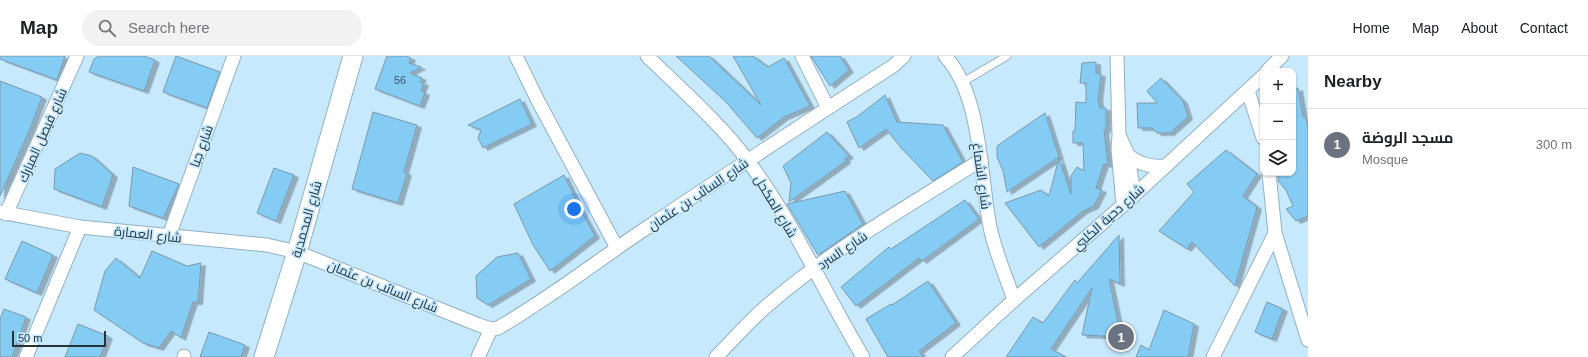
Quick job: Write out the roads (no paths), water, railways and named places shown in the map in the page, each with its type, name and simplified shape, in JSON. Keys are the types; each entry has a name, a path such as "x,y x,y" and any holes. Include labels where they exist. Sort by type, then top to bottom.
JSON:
{"street":[{"name":"شارع فيصل المبارك","path":"3,213 77,56"},
{"name":"شارع جبا","path":"169,236 234,56"},
{"name":"شارع المحمدية","path":"343,56 346,81"},
{"name":"شارع المحمدية","path":"264,357 297,252 353,56"},
{"path":"516,56 538,101 617,248"},
{"name":"شارع المكحل","path":"647,56 748,160 772,197 836,314 862,357"},
{"path":"802,56 828,108"},
{"name":"شارع السائب بن عثمان","path":"297,252 491,329 502,326 574,280 617,248 748,160 893,66 904,56"},
{"name":"شارع الشماغ","path":"945,56 963,82 971,108 981,160 991,230 1014,300"},
{"path":"1117,56 1118,149 1124,204"},
{"path":"1270,68 1282,56"},
{"name":"شارع دحية الكلبي","path":"952,357 1014,300 1124,204 1260,79"},
{"path":"1248,91 1260,129"},
{"path":"1119,136 1128,155 1134,194"},
{"path":"1128,155 1140,163 1150,166 1166,166"},
{"name":"شارع السرد","path":"716,357 767,306 813,270 981,160"},
{"path":"1269,176 1275,233 1308,340"},
{"name":"شارع العمارة","path":"3,213 80,227 267,245 297,252"},
{"path":"26,357 80,227"},
{"path":"1213,357 1275,233"},
{"path":"478,357 491,329"}],"lane":[{"path":"963,82 1007,56"}],"place":[{"name":"مسجد الروضة","path":"1121,337"}]}
